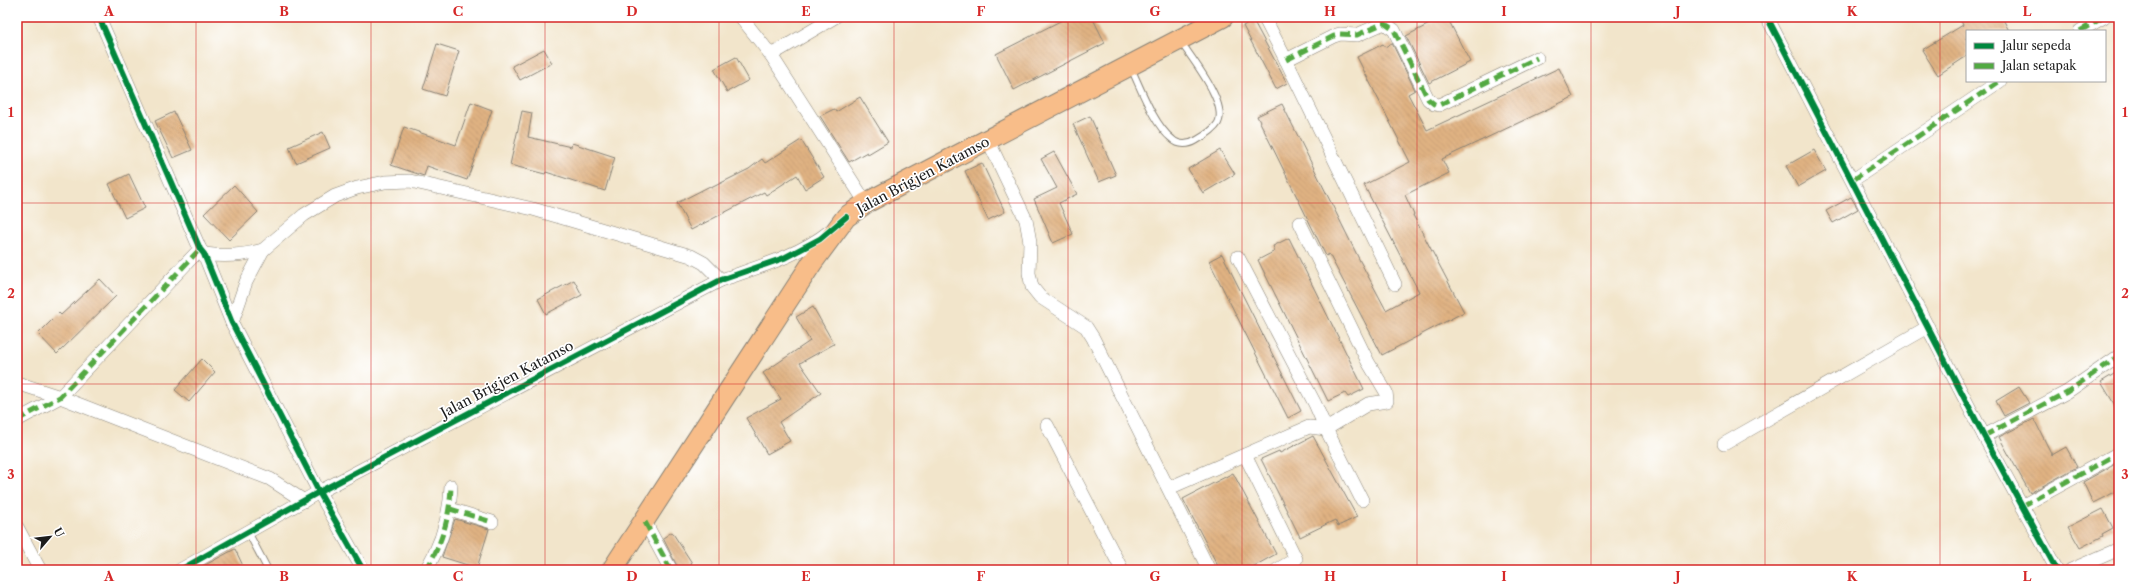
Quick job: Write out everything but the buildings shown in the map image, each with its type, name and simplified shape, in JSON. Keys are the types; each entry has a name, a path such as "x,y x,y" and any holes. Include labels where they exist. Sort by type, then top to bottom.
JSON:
{"main road":[{"name":"Jalan Brigjen Katamso","path":"846,217 866,202 1223,17"},
{"path":"612,570 645,522 812,262 846,217"}],"street":[{"path":"99,17 232,323 318,492 362,570"},
{"path":"740,17 771,55 866,202"},
{"path":"771,55 835,17"},
{"path":"1264,17 1395,284"},
{"path":"1767,17 1984,436 2057,570"},
{"path":"2082,30 2104,17"},
{"path":"1286,60 1334,36 1340,34 1357,35 1384,24 1394,30 1425,94 1434,104 1440,105 1537,58"},
{"path":"1852,180 1999,82"},
{"path":"988,140 1026,220 1030,242 1029,273 1032,287 1040,297 1086,327 1093,338 1209,570"},
{"path":"232,323 246,282 263,250 304,215 335,196 357,188 385,182 410,181 533,209 691,256 704,263 721,280"},
{"name":"Jalan Brigjen Katamso","path":"180,570 318,492 721,280 784,258 820,239 846,217"},
{"path":"1169,488 1309,427 1326,429 1368,404 1387,401 1386,392 1368,362 1300,223"},
{"path":"202,251 225,257 246,255 263,250"},
{"path":"17,420 60,397 202,251"},
{"path":"1238,257 1315,404 1362,500"},
{"path":"1724,444 1928,327"},
{"path":"1984,436 2067,392 2119,356"},
{"path":"17,383 60,397 270,479 304,501"},
{"path":"1048,425 1122,570"},
{"path":"2022,506 2119,453"},
{"path":"1245,455 1296,559 1277,570"},
{"path":"426,570 439,547 450,509 451,486"},
{"path":"450,509 492,522"},
{"path":"645,522 671,570"},
{"path":"17,527 40,570"},
{"path":"2071,570 2119,549"}],"lane":[{"path":"1129,65 1163,131 1177,143 1191,144 1214,128 1218,122 1220,112 1218,100 1180,40"},
{"path":"248,532 268,570"}],"marked path":[{"path":"2082,30 2104,17"},
{"path":"1286,60 1334,36 1340,34 1357,35 1384,23 1394,30 1428,99 1434,104 1439,105 1537,58"},
{"path":"1853,180 1999,82"},
{"path":"17,420 60,397 200,249"},
{"path":"1984,436 2067,392 2119,356"},
{"path":"2022,506 2119,453"},
{"path":"426,570 437,550 444,530 449,508 451,486"},
{"path":"450,509 492,522"},
{"path":"645,522 671,570"}],"cycle path":[{"path":"99,17 200,249 204,254 232,323 319,492 363,570"},
{"path":"1767,17 1984,436 2057,570"},
{"path":"180,570 319,492 721,280 784,258 820,239 846,217"}]}
